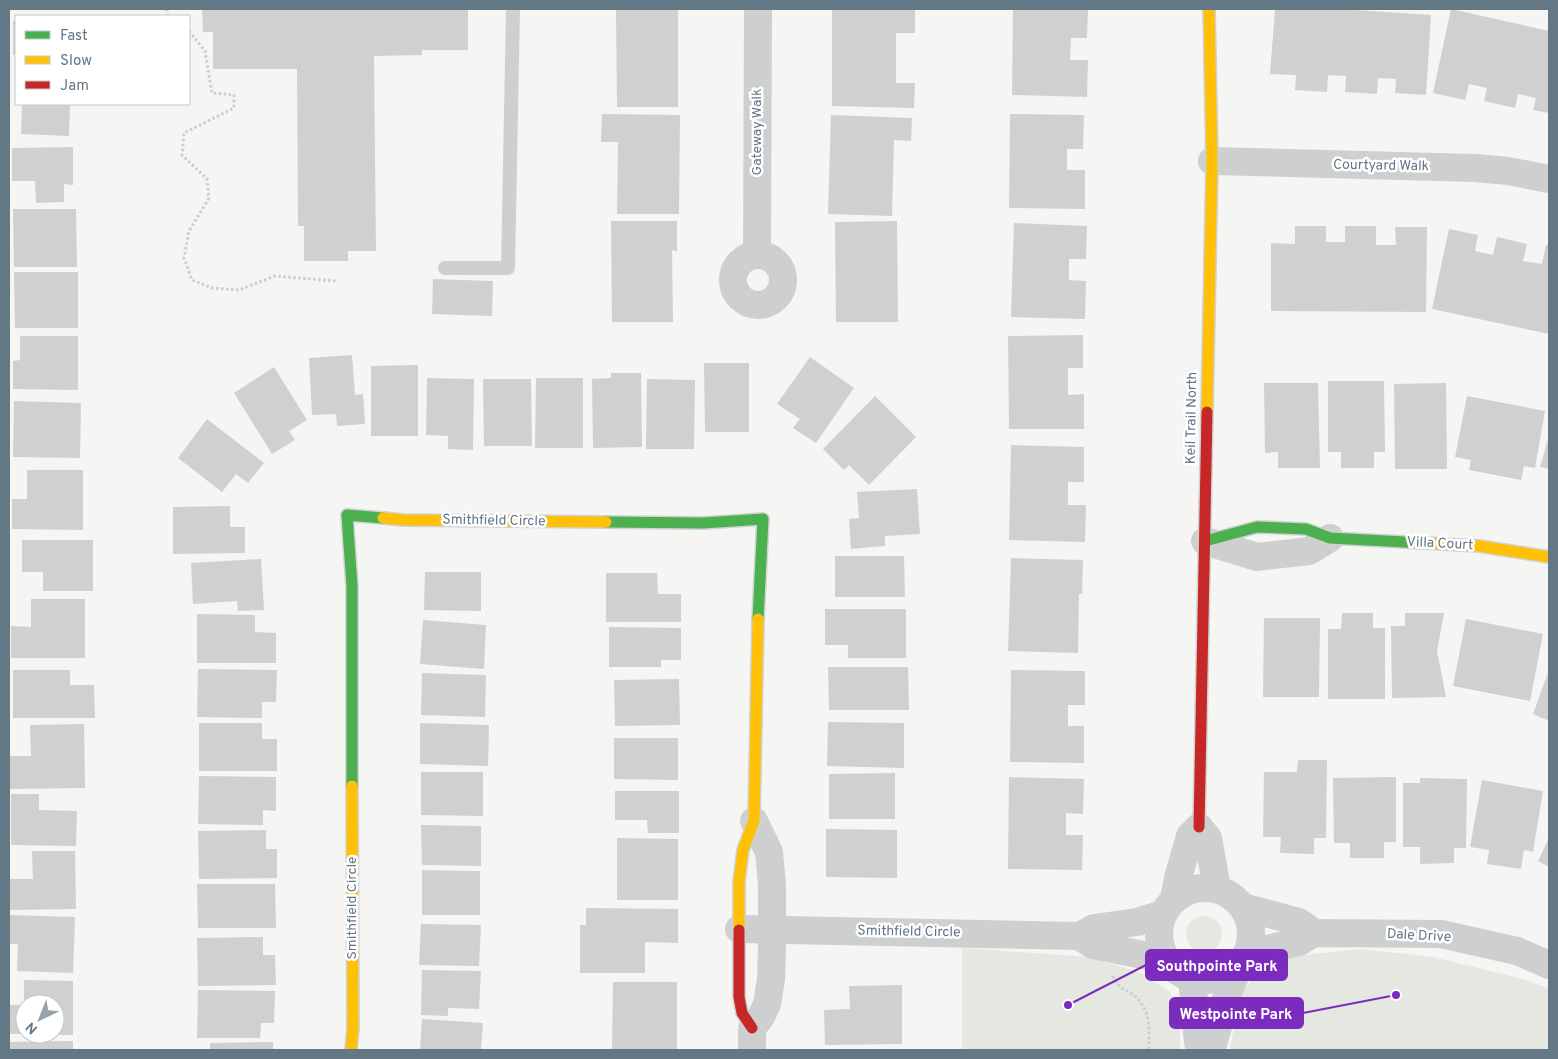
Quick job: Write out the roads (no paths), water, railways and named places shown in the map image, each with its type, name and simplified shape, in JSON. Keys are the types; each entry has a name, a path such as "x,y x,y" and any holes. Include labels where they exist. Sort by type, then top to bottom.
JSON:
{"street":[{"name":"Gateway Walk","path":"757,255 758,9"},
{"name":"Keil Trail North","path":"1199,827 1212,161 1208,9"},
{"name":"Courtyard Walk","path":"1212,161 1475,168 1508,171 1549,179"},
{"name":"Smithfield Circle","path":"351,1050 352,586 347,516 404,520 703,523 762,519 758,595 754,821 743,850 739,882 739,997 742,1014 752,1039"},
{"name":"Villa Court","path":"1205,541 1257,557 1309,551 1330,538 1480,546 1549,557"},
{"path":"752,1039 767,1004 771,979 772,930 772,885 769,852 754,821"},
{"path":"1217,889 1208,838 1199,827 1190,836 1178,878 1159,928 1159,943 1165,957 1183,974 1204,980 1229,974 1243,959"},
{"path":"1168,906 1187,891 1202,888 1217,889 1231,896 1242,907 1249,921 1251,937 1226,999 1213,1044 1206,1050"},
{"name":"Smithfield Circle","path":"739,930 1079,936 1094,928 1137,922 1168,906"},
{"path":"1242,907 1299,922 1314,933"},
{"name":"Dale Drive","path":"1243,959 1299,942 1314,933 1441,934 1517,951 1549,965"},
{"name":"Smithfield Circle","path":"1079,936 1093,945 1148,956 1183,974"},
{"path":"1183,974 1201,1050"}],"lane":[{"path":"445,268 508,268 513,9"}],"place":[{"name":"Westpointe Park","path":"1396,995"},
{"name":"Southpointe Park","path":"1068,1005"}]}
